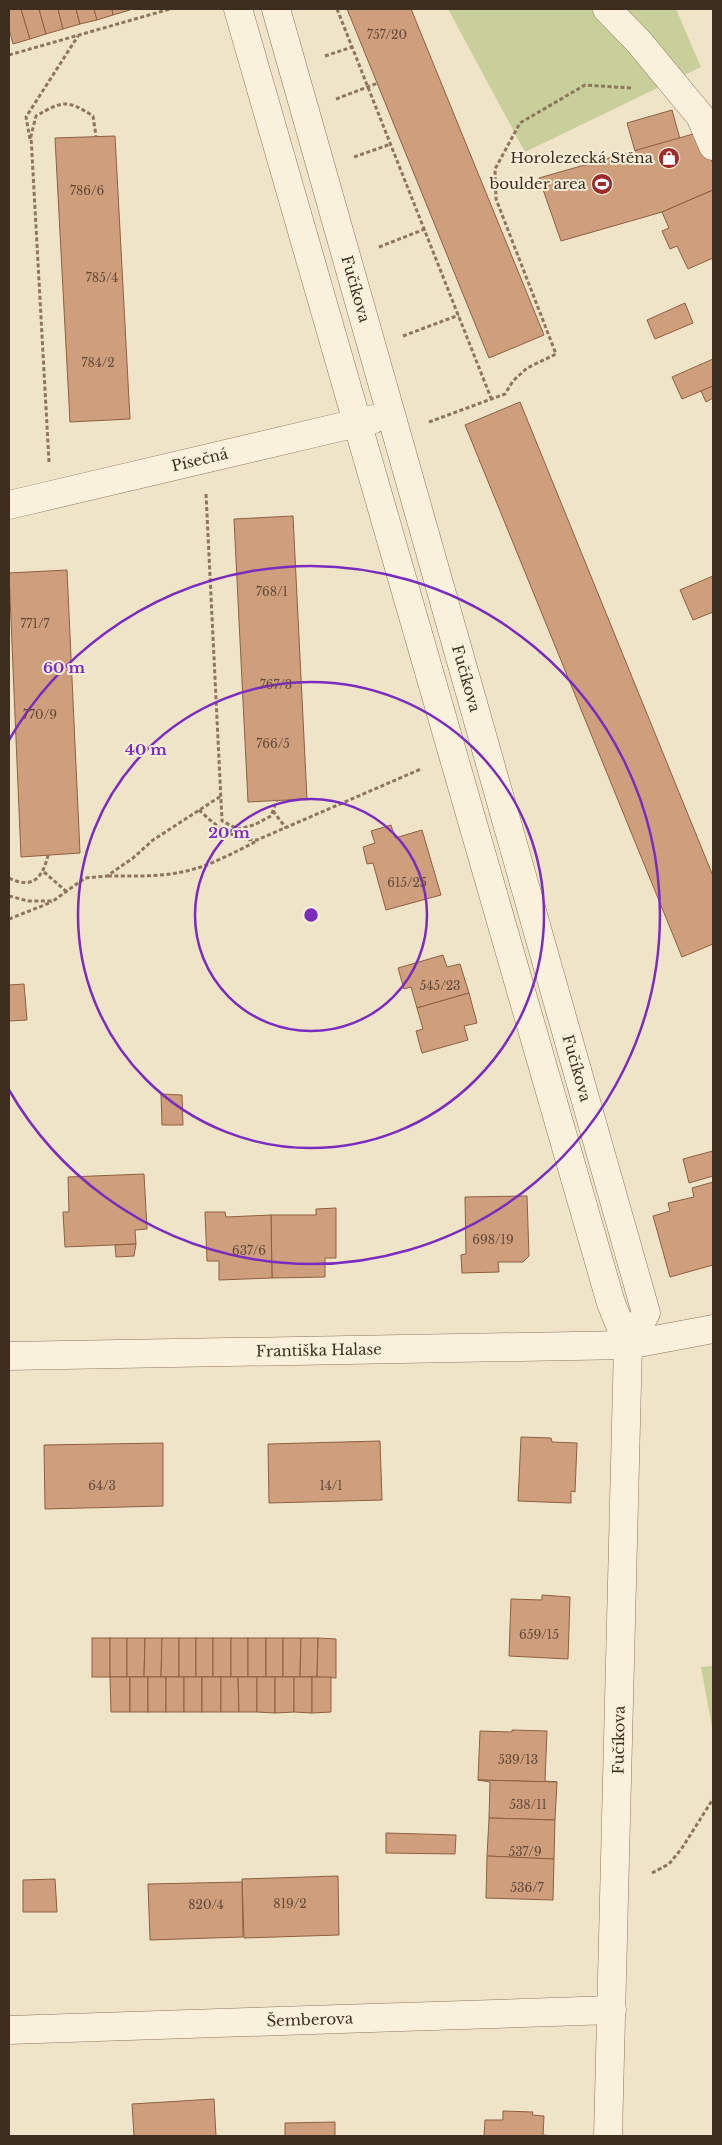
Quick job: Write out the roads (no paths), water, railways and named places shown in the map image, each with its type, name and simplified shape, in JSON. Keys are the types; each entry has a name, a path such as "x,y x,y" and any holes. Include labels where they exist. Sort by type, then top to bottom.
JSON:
{"street":[{"name":"Fučíkova","path":"238,9 612,1303 628,1345 608,2136"},
{"name":"Fučíkova","path":"276,9 646,1313 628,1345"},
{"path":"607,9 639,42 700,116 713,146"},
{"name":"Písečná","path":"9,504 357,422 393,425"},
{"name":"Františka Halase","path":"9,1356 628,1345 713,1329"},
{"name":"Šemberova","path":"9,2030 612,2010"}],"place":[{"name":"Horolezecká Stěna","path":"669,158"},
{"name":"boulder area","path":"602,184"}]}
